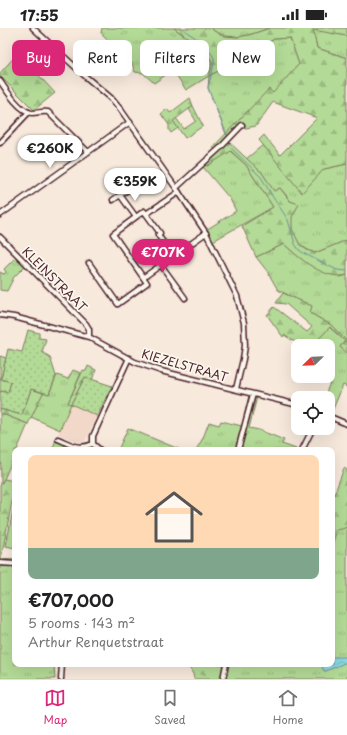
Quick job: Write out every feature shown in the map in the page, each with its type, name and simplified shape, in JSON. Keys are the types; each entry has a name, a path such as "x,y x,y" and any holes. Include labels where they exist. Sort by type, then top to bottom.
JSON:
{"street":[{"path":"33,28 111,98 130,122 206,233 237,296 244,323 244,352 236,389"},
{"path":"0,80 16,103 29,112 48,112 88,152"},
{"path":"0,143 29,112"},
{"path":"0,215 130,122"},
{"path":"146,214 177,190 242,125"},
{"path":"113,200 133,186"},
{"path":"120,196 136,217"},
{"path":"89,263 118,304 147,282 113,234 144,211 160,234 158,235 173,256"},
{"path":"144,277 206,233"},
{"name":"KLEINSTRAAT","path":"0,237 86,324 89,329 89,338"},
{"path":"161,265 185,298"},
{"name":"KIEZELSTRAAT","path":"0,315 14,317 89,338 143,365 291,403"},
{"path":"96,447 93,444 93,436 129,358"},
{"path":"239,447 253,394"},
{"path":"335,419 347,424"},
{"path":"304,447 310,435"},
{"path":"58,439 78,447"},
{"path":"84,447 93,444"},
{"path":"0,563 12,564"},
{"path":"61,679 62,667"},
{"path":"223,679 225,667"}],"shaded area":[{"path":"71,404 97,416 87,438 84,441 78,442 58,434"}],"green space":[{"path":"102,28 174,28 190,40 140,40 140,73 135,72 132,63 132,40 108,40 101,33"},
{"path":"174,28 211,28 225,36 237,37 249,35 270,28 347,28 347,36 313,30 317,48 347,58 347,164 324,169 302,193 259,140 264,135 280,155 317,118 273,102 256,126 246,128 241,125 227,140 261,171 274,191 280,188 290,201 299,204 292,217 292,229 300,245 315,253 347,240 347,275 330,275 321,272 297,256 284,244 256,257 242,226 273,207 246,165 231,151 207,166 202,161 215,150 213,147 269,89 273,93 299,64 290,38 272,40 217,40 217,72 209,76 212,63 209,56 209,40 190,40"},
{"path":"211,28 270,28 240,37 232,37 217,33"},
{"path":"313,29 347,36 347,58 317,48"},
{"path":"290,38 299,64 273,94 269,90 226,134 208,88 209,75 217,71 217,76 275,76 275,40 272,40"},
{"path":"209,57 212,64 209,75"},
{"path":"12,60 12,76 39,76 55,93 34,110 0,76 0,73"},
{"path":"146,76 164,76 154,83"},
{"path":"177,76 209,76 186,90"},
{"path":"190,98 193,106 173,121 178,128 171,133 169,130 169,125 161,114 167,109 170,113"},
{"path":"193,106 203,126 185,138 173,121 176,118 184,129 196,121 189,109"},
{"path":"263,145 275,159 324,169 347,164 347,240 315,253 304,247 295,238 291,222 292,208 289,199 280,188 274,192 261,171 260,172 246,159"},
{"path":"230,151 246,165 273,207 213,241 206,230 236,211 230,199 203,167 205,164 207,166"},
{"path":"284,244 300,258 341,277 347,275 347,341 331,325 310,313 311,306 278,290 267,271 256,257"},
{"path":"16,257 25,266 14,277 7,291 0,290 0,272 4,274 6,272 4,269"},
{"path":"283,293 312,306 310,313 331,325 347,341 347,353 340,347 345,341 330,327 319,339 291,340 284,335 283,337 267,315 274,307 307,332 312,327 286,304 276,303"},
{"path":"329,327 345,341 340,347 347,353 347,387 343,385 335,404 335,391 327,391 330,383 335,383 335,339 318,339"},
{"path":"28,330 39,333 39,338 46,339 42,352 50,357 56,376 49,394 31,389 22,415 0,409 0,393 1,391 8,393 11,382 1,379 8,349 22,352"},
{"path":"0,356 6,358 1,379 11,382 8,393 1,391 0,393"},
{"path":"88,366 96,370 92,380 113,387 110,393 98,383 84,379 71,404 68,403 83,370 86,371"},
{"path":"73,370 81,373 68,403 71,404 60,430 31,417 43,392 49,394 57,375 68,379"},
{"path":"85,377 112,386 97,416 71,404"},
{"path":"31,389 43,393 28,424 0,413 0,409 22,415"},
{"path":"249,395 257,397 249,428 259,430 284,440 282,444 290,447 198,447 209,422 219,425 221,421 242,426"},
{"path":"0,413 28,424 18,447 12,447 12,461 1,486"},
{"path":"128,428 174,447 119,447"},
{"path":"56,440 72,447 53,447"},
{"path":"344,468 347,470 347,479 345,484 347,485 347,527 337,530 335,536 335,492"},
{"path":"4,479 12,480 12,502 1,559 12,560 12,567 0,566 0,486"},
{"path":"12,515 12,547 6,546"},
{"path":"347,525 347,679 225,679 227,667 335,667 335,530"},
{"path":"0,566 12,567 12,667 54,667 55,679 0,679"},
{"path":"189,667 223,667 221,679 194,679"}],"water":[{"path":"335,657 347,657 347,662 326,671 324,671 322,667 335,667"}],"waterway":[{"path":"181,28 206,45 214,58 208,88 227,135"},
{"path":"227,144 261,177 288,220 295,244 299,250 337,270 347,271"}]}
